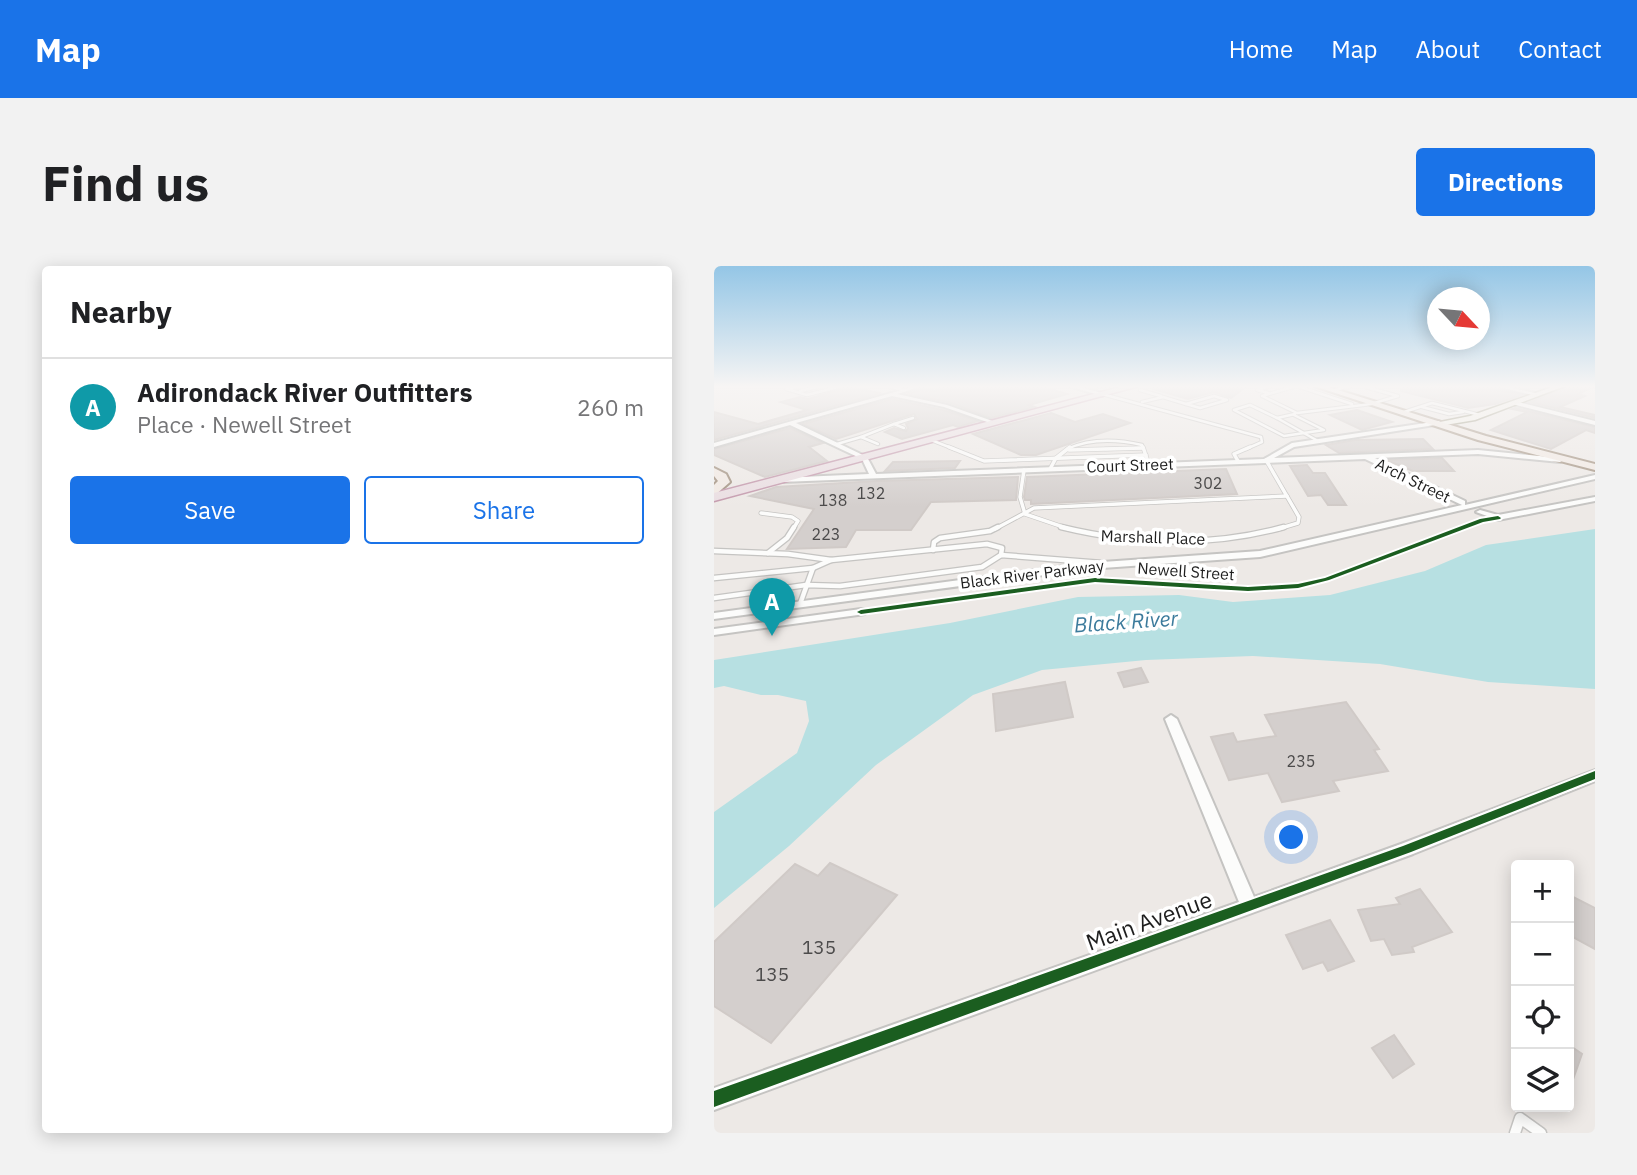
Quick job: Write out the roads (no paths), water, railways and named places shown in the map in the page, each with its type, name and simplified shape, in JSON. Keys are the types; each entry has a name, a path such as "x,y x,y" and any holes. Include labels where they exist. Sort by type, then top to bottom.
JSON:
{"highway":[{"path":"716,491 781,480 982,426"}],"main road":[{"path":"1468,426 1496,442 1591,466"},
{"path":"714,471 724,479 716,491"}],"street":[{"path":"714,446 779,426"},
{"path":"798,426 865,458 873,476"},
{"path":"1266,460 1283,447 1375,426"},
{"name":"Court Street","path":"1478,452 1496,442"},
{"name":"Court Street","path":"781,480 1478,452 1571,461"},
{"name":"Arch Street","path":"1365,456 1462,503"},
{"name":"Black River Parkway","path":"714,616 1125,564 1260,554 1595,477"},
{"path":"1479,512 1498,517 1595,499"},
{"path":"714,632 862,612"},
{"path":"1171,719 1249,905"},
{"name":"Main Avenue","path":"714,1099 1407,849 1595,775"}],"lane":[{"path":"837,444 888,426"},
{"path":"900,426 904,428"},
{"path":"1223,426 1261,437 1262,442 1234,454 1238,461"},
{"path":"1266,426 1284,436 1324,430 1318,426"},
{"path":"1292,426 1318,440"},
{"path":"861,437 878,444"},
{"path":"931,440 984,461 1146,455"},
{"path":"1050,469 1054,459 1062,451 1091,441 1126,442 1144,447"},
{"path":"1062,451 1144,447"},
{"path":"1144,447 1149,464"},
{"name":"Marshall Place","path":"1023,513 1051,524 1115,538 1212,540 1298,523 1299,517 1266,460"},
{"path":"1023,513 1020,505 1024,470"},
{"path":"933,550 934,542 940,538 990,531 1034,508 1287,496"},
{"path":"761,513 792,517 798,522 787,538 768,553"},
{"path":"714,551 755,555 811,555 831,559 987,544 1002,548 1001,555"},
{"path":"714,598 806,586 840,586 982,567 1001,555 1125,564"},
{"path":"714,578 813,568 831,559"},
{"path":"800,604 813,568"},
{"path":"1515,1133 1520,1118 1541,1133"}],"water":[{"name":"Black River","path":"1595,529 1595,689 1488,682 1380,664 1253,656 1146,660 1042,670 973,695 876,765 789,846 714,908 714,812 797,753 809,721 806,701 778,695 761,695 724,686 714,688 714,660 950,623 1078,597 1179,595 1233,602 1330,595 1425,571 1486,545"}],"place":[{"name":"Adirondack River Outfitters","path":"772,636"}]}
